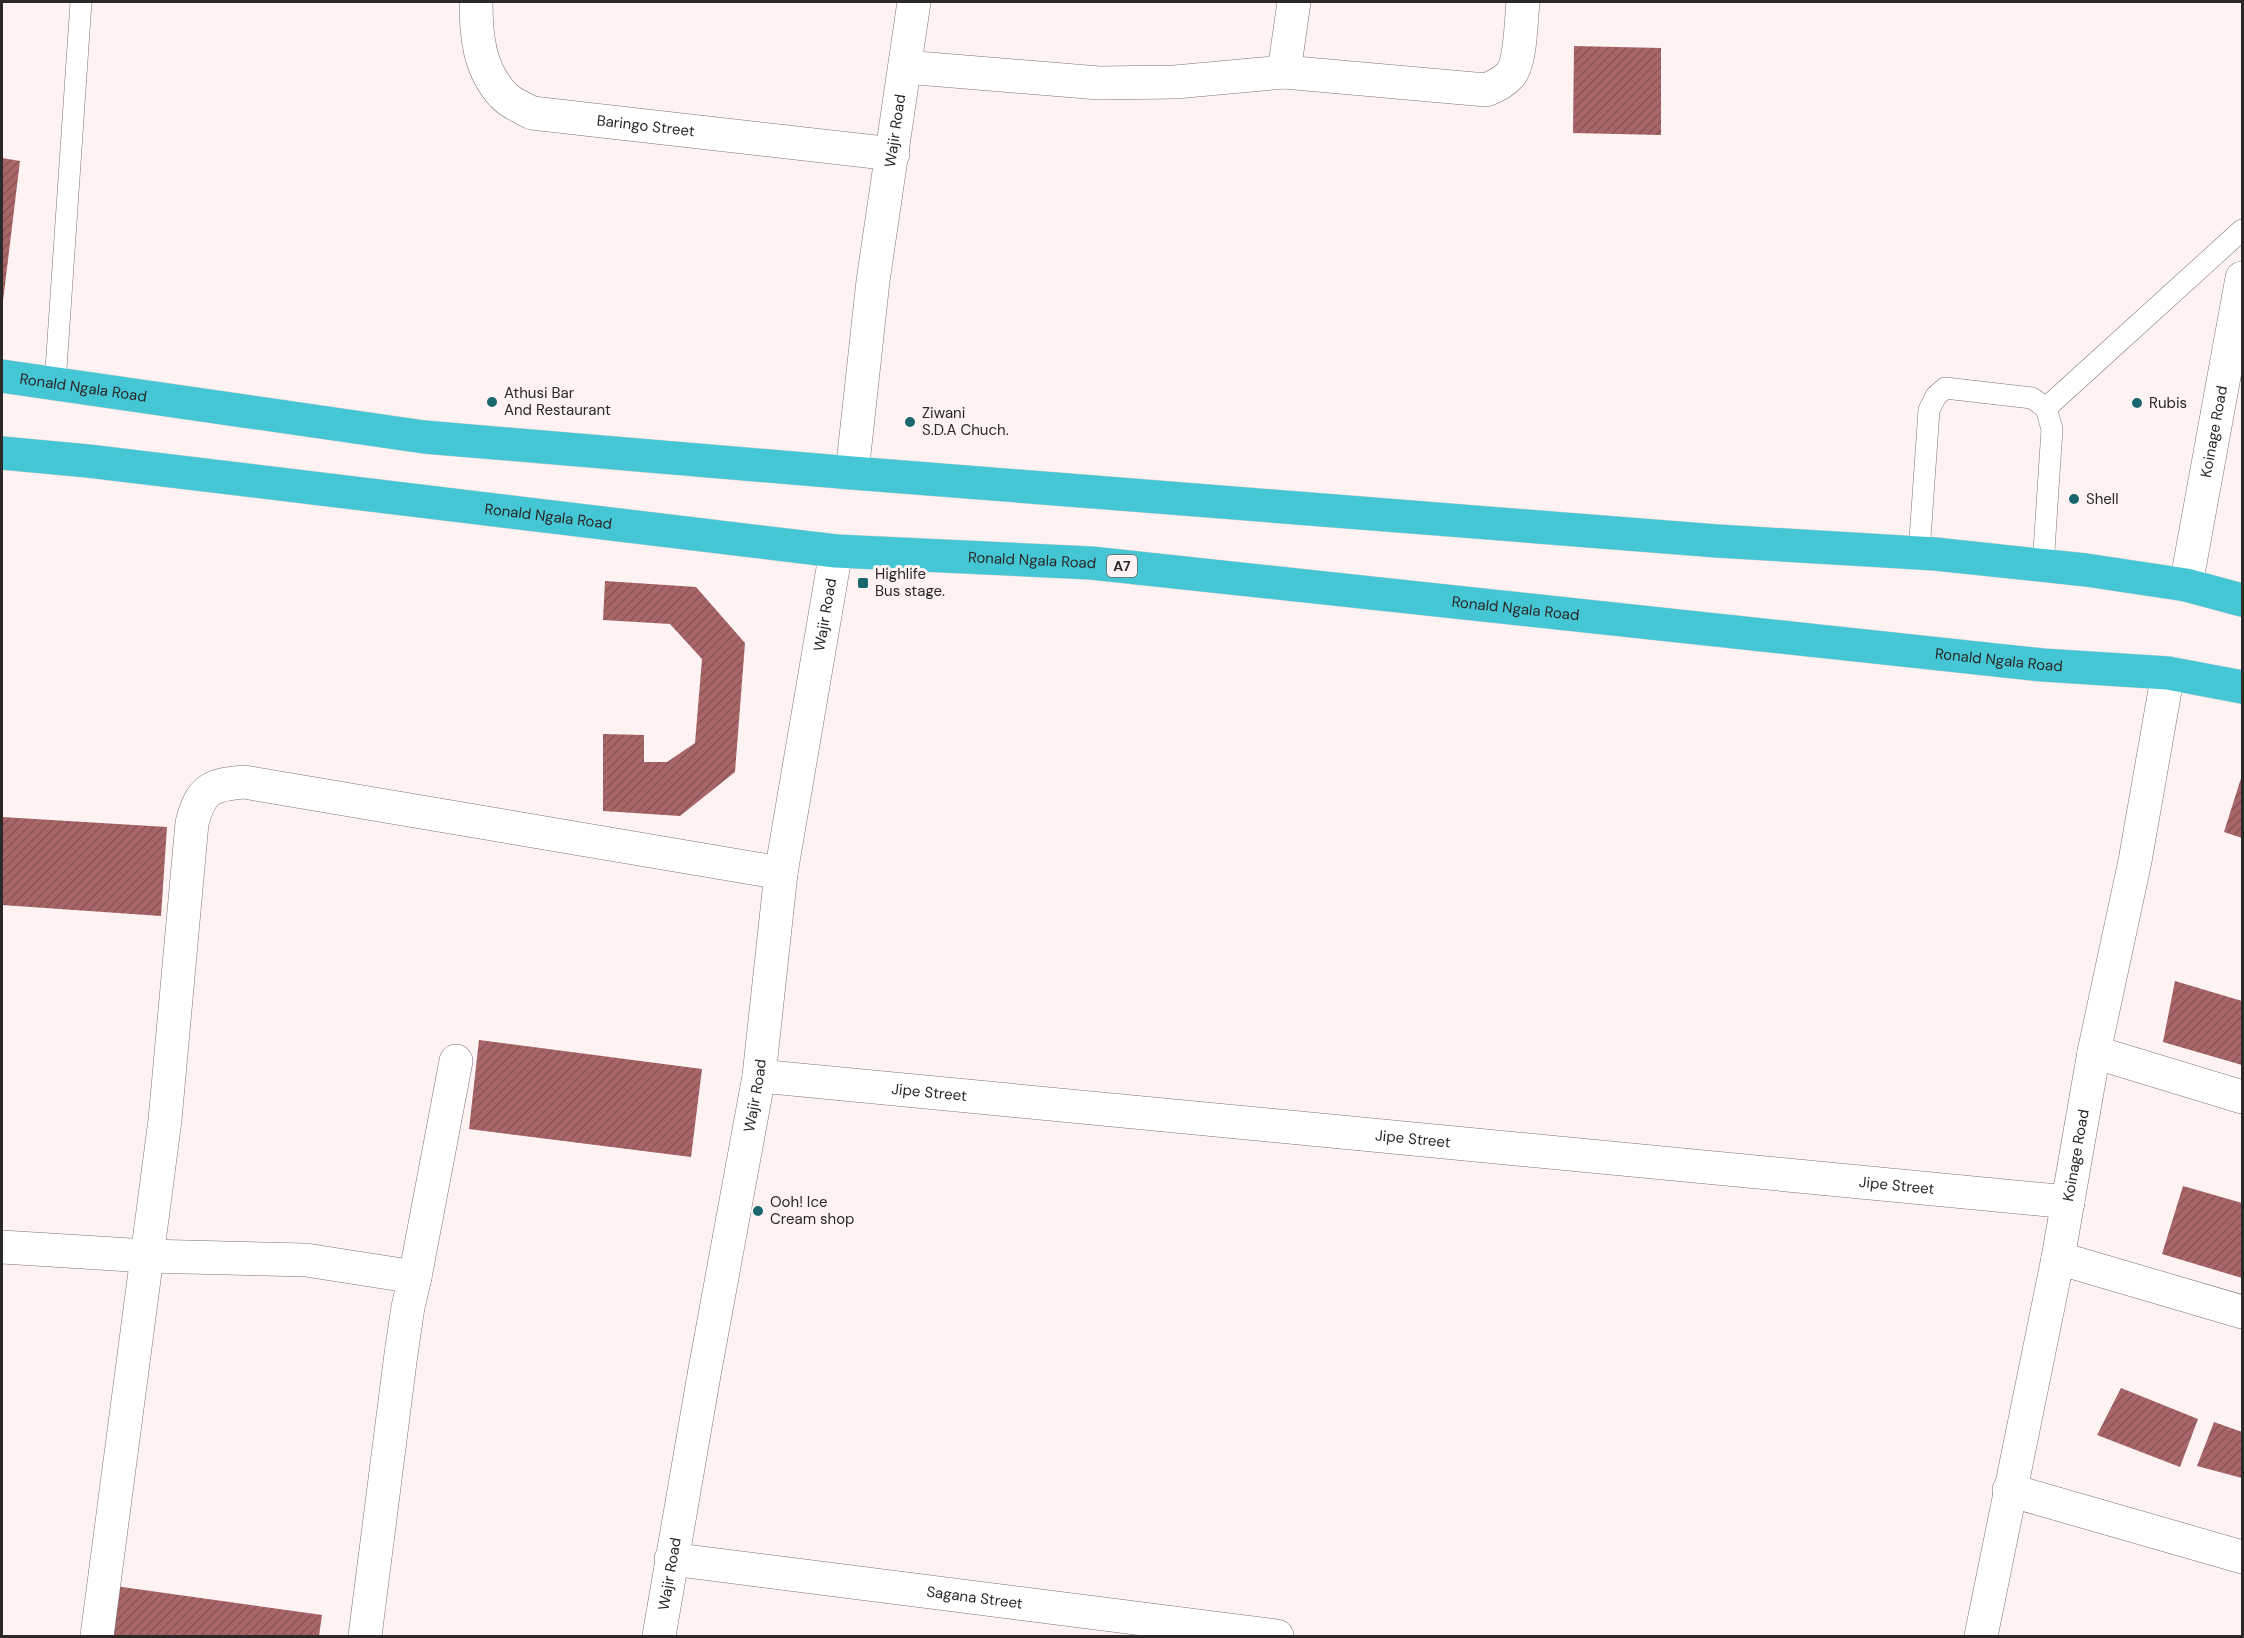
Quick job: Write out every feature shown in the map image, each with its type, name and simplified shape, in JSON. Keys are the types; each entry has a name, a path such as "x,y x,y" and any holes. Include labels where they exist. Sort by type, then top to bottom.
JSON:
{"highway":[{"name":"Ronald Ngala Road","path":"2,376 424,437 1717,541 1919,553 2043,566 2186,585 2242,600"},
{"name":"Ronald Ngala Road","path":"2,453 836,551 1091,563 2031,663 2168,673 2242,687"}],"street":[{"name":"Baringo Street","path":"476,2 477,43 481,60 504,96 532,113 893,154"},
{"name":"Wajir Road","path":"852,473 873,281 914,2"},
{"path":"1284,72 1294,2"},
{"path":"905,67 1099,83 1175,82 1284,72 1486,90 1500,84 1512,74 1517,59 1523,2"},
{"name":"Koinage Road","path":"2186,585 2242,278"},
{"name":"Wajir Road","path":"659,1636 671,1558 759,1076 781,873 836,551"},
{"name":"Koinage Road","path":"1981,1636 2058,1258 2094,1052 2135,861 2168,673"},
{"path":"97,1636 165,1120 192,823 198,801 207,791 224,783 244,782 781,873"},
{"path":"2094,1052 2242,1097"},
{"path":"365,1636 408,1307 456,1061"},
{"name":"Jipe Street","path":"759,1076 2068,1202"},
{"path":"2,1247 147,1256 306,1260 415,1277"},
{"path":"2058,1258 2242,1312"},
{"path":"2009,1490 2242,1557"},
{"name":"Sagana Street","path":"671,1558 1277,1636"}],"lane":[{"path":"55,384 81,2"},
{"path":"2046,408 2242,230"},
{"path":"1919,553 1929,410 1936,396 1945,388 2032,398 2046,408 2052,429 2043,566"}],"building":[{"path":"1574,46 1661,48 1661,135 1573,133"},
{"path":"2,158 20,161 3,301 2,301"},
{"path":"605,581 696,587 745,643 735,772 680,816 603,811 603,734 644,735 644,762 667,762 695,743 702,659 670,624 603,620"},
{"path":"2242,775 2242,838 2224,832"},
{"path":"2,817 167,827 161,916 2,905"},
{"path":"2175,981 2242,1001 2242,1065 2163,1042"},
{"path":"479,1040 702,1069 691,1157 469,1129"},
{"path":"2183,1186 2242,1203 2242,1278 2162,1254"},
{"path":"2121,1388 2198,1419 2180,1467 2097,1435"},
{"path":"2214,1422 2242,1432 2242,1478 2197,1466"},
{"path":"115,1586 322,1615 319,1636 108,1636"}],"place":[{"name":"Athusi Bar And Restaurant","path":"492,402"},
{"name":"Rubis","path":"2137,403"},
{"name":"Ziwani S.D.A Chuch.","path":"910,422"},
{"name":"Shell","path":"2074,499"},
{"name":"Highlife Bus stage.","path":"863,583"},
{"name":"Ooh! Ice Cream shop","path":"758,1211"}]}
